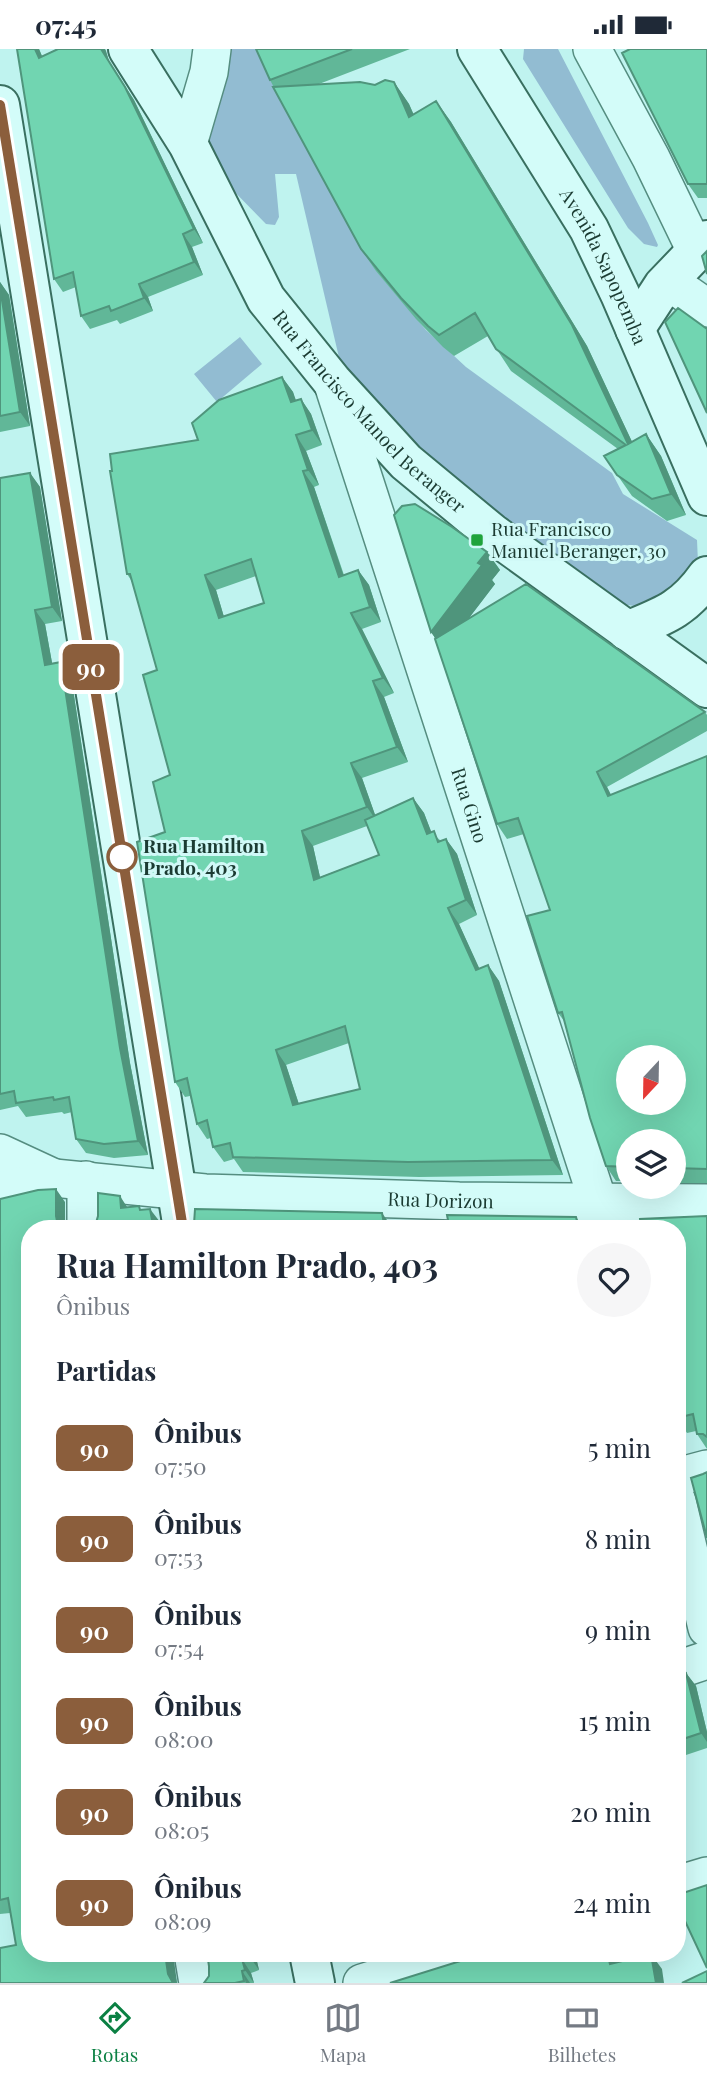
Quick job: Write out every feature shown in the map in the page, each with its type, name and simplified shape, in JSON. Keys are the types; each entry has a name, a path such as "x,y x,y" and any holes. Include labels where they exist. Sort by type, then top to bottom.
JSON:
{"main road":[{"name":"Rua Francisco Manoel Beranger","path":"128,49 188,144 266,299 332,381 406,462 492,533 707,688"},
{"name":"Avenida Sapopemba","path":"477,49 589,229 707,496"},
{"path":"0,105 181,1220"},
{"path":"635,329 666,283 702,245"},
{"path":"620,294 666,283"},
{"path":"626,631 667,614 693,595 707,576"},
{"path":"310,1962 314,1983"}],"street":[{"path":"188,144 209,72 212,49"},
{"path":"592,49 702,245"},
{"path":"666,283 707,308"},
{"name":"Rua Gino","path":"332,381 603,1215"},
{"path":"0,1153 70,1179"},
{"path":"0,1191 70,1179"},
{"path":"70,1179 83,1220"},
{"name":"Rua Dorizon","path":"70,1179 205,1192 459,1201 603,1215 707,1203"},
{"path":"686,1475 707,1469"},
{"path":"686,1539 707,1627"},
{"path":"686,1667 707,1660"},
{"path":"686,1882 707,1876"},
{"path":"194,1962 198,1983"},
{"path":"362,1983 429,1962"}],"shaded area":[{"path":"227,49 257,49 379,274 426,330 466,367 612,473 623,494 697,540 698,563 654,609 621,604 444,476 341,366 296,174 275,174 279,217 275,225 266,224 222,179 206,149"},
{"path":"524,49 558,49 648,223 657,247 644,244 628,228 523,59"},
{"path":"240,337 262,364 217,402 194,374"}],"building":[{"path":"17,49 35,49 39,58 58,49 101,49 125,87 194,229 183,234 194,262 139,284 144,298 111,311 109,306 81,316 73,272 54,279"},
{"path":"256,49 352,49 270,80"},
{"path":"630,49 707,49 707,184 688,184 622,53"},
{"path":"385,80 394,82 409,117 436,101 572,325 628,444 646,434 671,494 652,499 617,475 604,456 626,445 496,349 475,313 439,335 401,298 361,249 273,87 360,82 375,85"},
{"path":"707,251 707,274 702,256"},
{"path":"0,288 20,412 0,416"},
{"path":"678,308 707,329 707,413 665,322"},
{"path":"282,377 291,402 301,399 312,430 296,435 308,470 303,471 339,577 358,570 370,607 351,613 383,678 373,681 397,747 351,763 367,807 302,831 314,880 379,855 365,820 413,798 427,834 434,831 438,842 446,839 466,900 448,908 476,970 488,965 552,1160 408,1162 233,1157 230,1143 213,1147 207,1120 197,1124 187,1078 175,1082 137,842 165,832 153,782 170,775 143,675 157,670 130,574 127,574 110,471 110,454 198,440 192,423 219,400","holes":["251,559 264,603 219,618 205,575","345,1026 360,1089 293,1105 276,1050"]},
{"path":"30,473 52,607 35,610 45,665 61,662 120,1048 138,1141 104,1144 76,1139 69,1097 16,1103 14,1091 0,1094 0,478"},
{"path":"415,504 487,552 478,563 482,565 431,632 394,515 402,506"},
{"path":"526,584 705,712 597,772 608,796 707,756 707,1169 686,1168 686,1129 616,1129 616,1166 606,1166 590,1118 562,1012 558,1013 527,916 550,910 518,818 497,824 435,639"},
{"path":"56,1189 57,1220 21,1220 21,1962 166,1962 173,1983 0,1983 0,1948 16,1945 8,1898 0,1900 0,1199 38,1190"},
{"path":"98,1193 120,1196 121,1208 139,1206 140,1210 150,1209 152,1220 97,1220"},
{"path":"195,1209 382,1213 383,1220 194,1220"},
{"path":"447,1215 576,1217 577,1220 448,1220"},
{"path":"707,1216 707,1437 697,1434 693,1414 686,1416 686,1220 640,1219"},
{"path":"707,1472 707,1538 691,1478"},
{"path":"686,1673 701,1733 686,1738"},
{"path":"707,1885 707,1968 686,1923 686,1892"},
{"path":"208,1962 243,1962 244,1981 204,1983 209,1976"},
{"path":"457,1962 652,1962 656,1983 390,1983"},
{"path":"707,1971 707,1983 682,1983"}],"bus line":[{"name":"90","path":"0,105 182,1220"}],"place":[{"name":"Rua Francisco Manuel Beranger, 30","path":"477,540"},
{"name":"Rua Hamilton Prado, 403","path":"122,857"}]}
